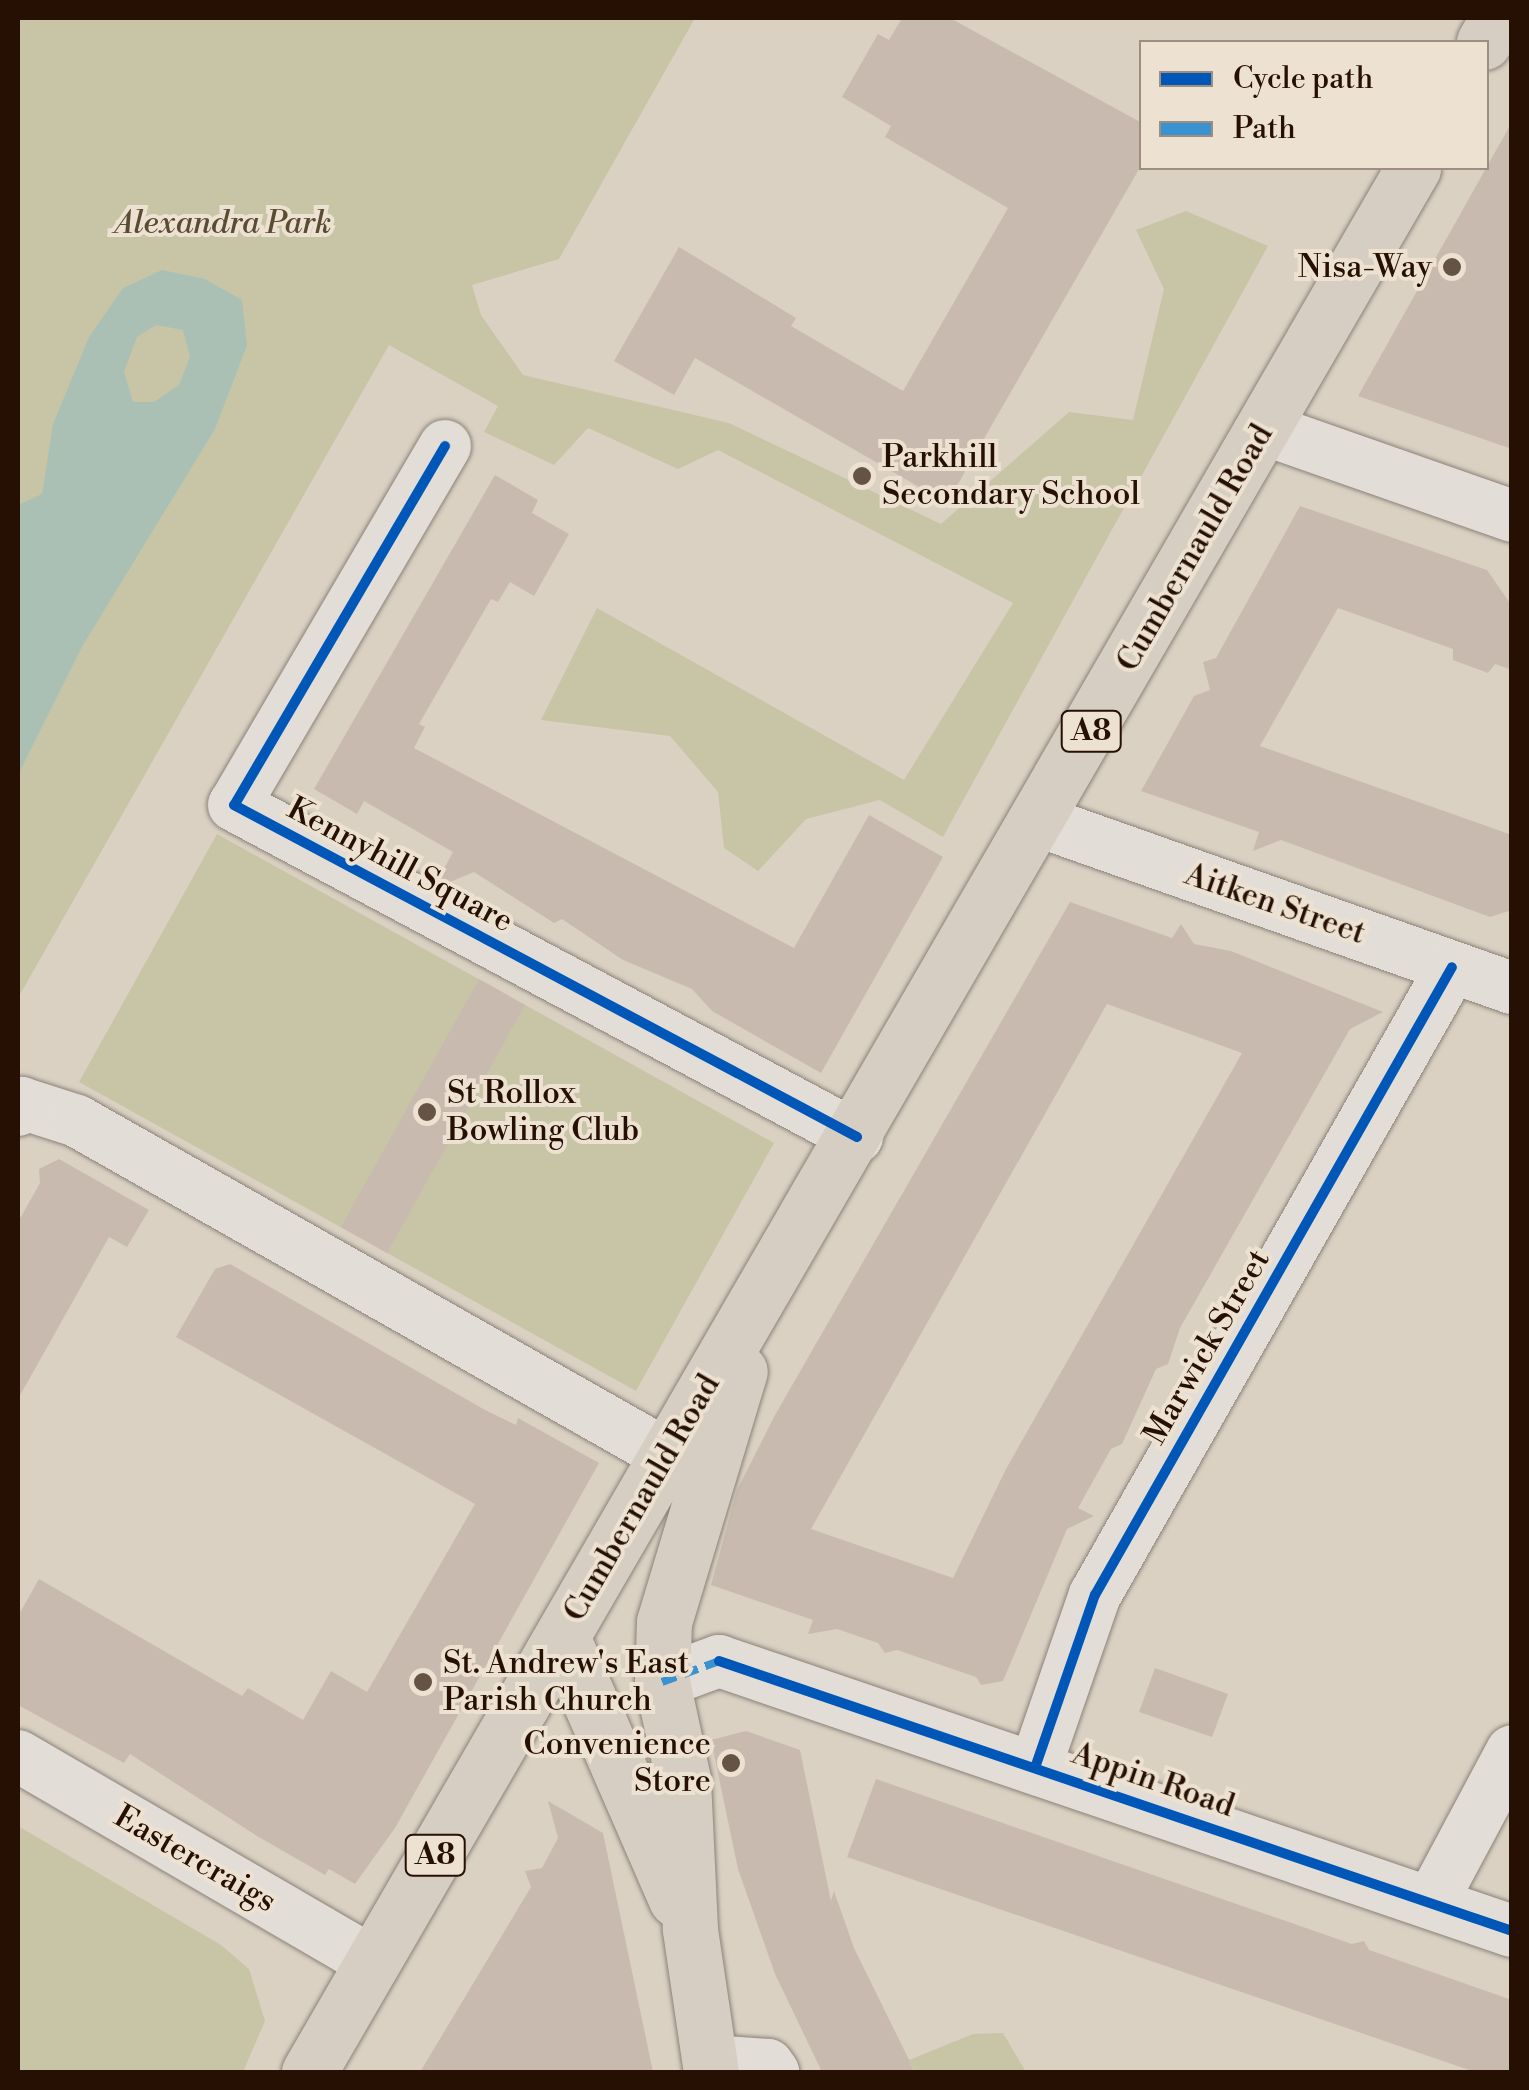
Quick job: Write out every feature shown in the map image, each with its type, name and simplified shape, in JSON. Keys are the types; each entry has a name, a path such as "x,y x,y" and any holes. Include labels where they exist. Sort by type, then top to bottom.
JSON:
{"main road":[{"path":"1485,40 1498,18"},
{"name":"Cumbernauld Road","path":"690,1929 562,1637 666,1454 857,1137 1412,170"},
{"name":"Cumbernauld Road","path":"710,2067 690,1929 683,1779 662,1682 664,1622 763,1291"},
{"name":"A8","path":"309,2072 562,1637"}],"street":[{"path":"1264,429 1512,516"},
{"name":"Kennyhill Square","path":"445,446 234,805 857,1137"},
{"name":"Aitken Street","path":"1039,821 1512,988"},
{"name":"Marwick Street","path":"1036,1766 1096,1595 1452,967"},
{"path":"19,1107 77,1122 666,1454"},
{"name":"Appin Road","path":"662,1682 719,1661 1512,1930"},
{"path":"1431,1904 1512,1750"},
{"name":"Eastercraigs","path":"18,1756 372,1962"},
{"path":"710,2067 768,2066 773,2072"}],"green space":[{"name":"Alexandra Park","path":"18,18 695,18 559,259 472,285 481,315 523,375 729,423 941,524 1069,412 1133,420 1164,289 1136,230 1186,211 1268,246 943,837 880,800 806,819 758,871 724,848 718,792 670,736 541,720 597,608 904,780 1013,603 718,450 678,469 588,428 554,465 484,432 498,406 389,345 18,998"},
{"name":"St Rollox Bowling Club","path":"217,834 774,1143 636,1391 79,1082"},
{"path":"18,1826 221,1945 249,1969 265,2021 243,2072 18,2072"},
{"path":"1003,2033 1026,2072 916,2072 909,2060 973,2034"}],"shaded area":[{"path":"162,270 205,279 242,300 247,345 215,429 83,645 18,775 18,505 42,494 53,424 89,337 123,288","holes":["156,325 183,330 190,357 179,385 154,402 133,402 124,372 137,337"]}],"building":[{"path":"902,18 950,18 1139,121 1139,169 947,503 695,358 674,395 614,361 679,247 796,318 791,326 903,391 1008,208 885,137 891,126 842,97 878,34 889,40"},
{"path":"1512,122 1512,449 1358,396 1485,170 1489,170 1489,163"},
{"path":"495,475 538,500 532,513 569,534 534,596 510,582 498,602 491,599 419,724 425,727 414,748 794,948 869,815 943,857 821,1073 712,1011 692,989 623,960 562,919 554,923 474,872 445,884 438,880 453,852 364,801 357,814 314,789"},
{"path":"1300,506 1487,570 1512,606 1512,670 1495,664 1488,673 1453,660 1453,649 1338,608 1260,746 1512,835 1512,910 1490,917 1281,840 1253,851 1259,832 1141,791 1194,696 1210,690 1203,662 1216,658"},
{"path":"1070,902 1172,938 1181,924 1194,944 1231,951 1383,1012 1350,1029 1180,1328 1168,1364 1156,1369 1122,1444 1111,1449 1078,1508 1094,1516 1067,1529 1003,1681 981,1685 976,1677 897,1650 885,1653 878,1643 837,1629 808,1634 813,1620 711,1585 737,1490 775,1415","holes":["1107,1004 1242,1053 1006,1469 953,1578 811,1529"]},
{"path":"479,979 525,1005 387,1253 341,1227"},
{"path":"59,1159 149,1210 127,1247 109,1237 18,1399 18,1222 40,1183 39,1169"},
{"path":"230,1264 485,1410 516,1425 518,1418 599,1463 395,1828 355,1884 329,1869 325,1875 257,1836 130,1754 124,1763 18,1705 18,1616 39,1579 242,1696 248,1688 303,1720 331,1671 367,1692 475,1504 176,1337 215,1269"},
{"path":"1155,1668 1228,1694 1212,1737 1139,1712"},
{"path":"746,1731 800,1750 831,1901 834,1891 854,1948 915,2072 822,2072 775,1974 738,1869 711,1740"},
{"path":"876,1779 1352,1944 1364,1941 1369,1950 1512,2000 1512,2072 1475,2072 847,1857"},
{"path":"548,1801 603,1833 653,2072 420,2072 531,1887 525,1871 542,1868 558,1838"}],"marked path":[{"path":"662,1682 719,1661"}],"cycle path":[{"path":"445,446 234,805 857,1137"},
{"path":"1036,1765 1095,1595 1452,967"},
{"path":"719,1661 1512,1931"}],"place":[{"name":"Nisa-Way","path":"1452,267"},
{"name":"Parkhill Secondary School","path":"862,476"},
{"name":"St Rollox Bowling Club","path":"427,1112"},
{"name":"St. Andrew's East Parish Church","path":"423,1682"},
{"name":"Convenience Store","path":"731,1763"}]}
